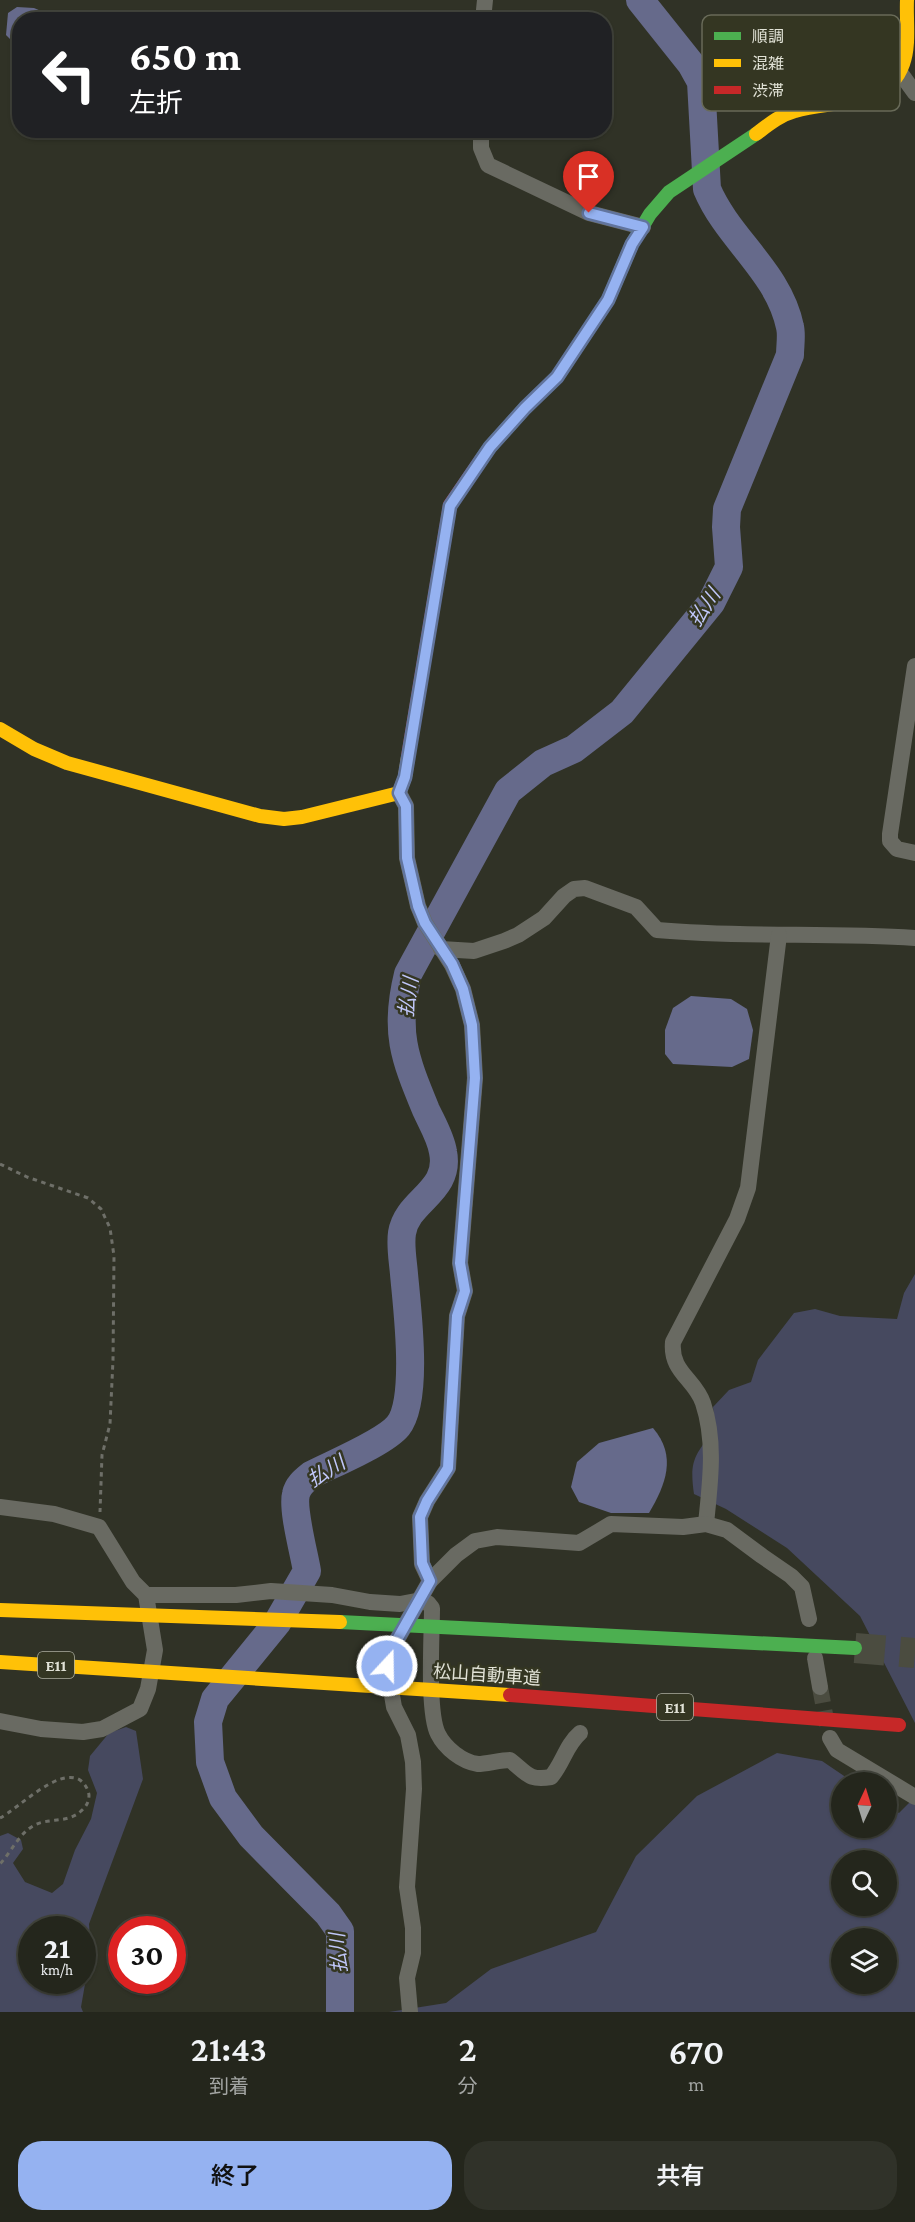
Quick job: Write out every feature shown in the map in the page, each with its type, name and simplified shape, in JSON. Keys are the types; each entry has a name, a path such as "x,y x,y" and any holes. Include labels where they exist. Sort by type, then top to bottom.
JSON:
{"main road":[{"path":"900,69 903,63 907,0"},
{"path":"0,729 46,756 87,770 260,816 284,819 302,817 399,793 405,777 450,506 490,447 557,377 608,300 632,244 650,214 680,184 691,179 784,114 794,111"},
{"path":"0,1610 451,1626 855,1648"},
{"name":"松山自動車道","path":"0,1662 451,1690 899,1725"}],"street":[{"path":"900,72 915,93"},
{"path":"481,138 481,148 488,165 589,213 643,227"},
{"path":"915,666 890,834 890,842 897,849 915,853"},
{"path":"399,793 406,806 407,858 418,906 441,949 452,964 463,989 472,1025 475,1078 460,1263 465,1291 457,1316 448,1468 427,1501 420,1517 422,1563 430,1581"},
{"path":"441,949 474,951 511,938 544,918 554,910 564,896 574,890 585,888 636,907 657,930 915,938"},
{"path":"706,1524 711,1472 709,1428 702,1400 679,1370 675,1361 672,1352 673,1342 736,1219 748,1188 779,935"},
{"path":"0,1507 54,1514 99,1527 133,1582 146,1595 155,1650 148,1689 140,1709 102,1729 83,1732 41,1729 0,1721"},
{"path":"410,2012 407,1978 413,1953 414,1928 407,1887 414,1789 408,1735 394,1707 387,1666 394,1645 430,1581 456,1554 475,1541 497,1537 579,1543 611,1524 683,1527 706,1524 727,1530 791,1576 802,1587 809,1619"},
{"path":"146,1595 236,1595 271,1592 332,1595 370,1602 400,1604 420,1600 428,1603 432,1608 432,1712 437,1733 454,1753 479,1764 510,1760 529,1777 551,1778 557,1771 571,1741 580,1733"},
{"path":"815,1658 820,1688"},
{"path":"830,1738 837,1750 915,1797"}],"path":[{"path":"0,1164 27,1177 88,1198 101,1209 110,1228 114,1256 113,1360 110,1424 102,1455 99,1527"},
{"path":"0,1818 52,1781 65,1777 75,1778 88,1789 89,1799 79,1814 71,1819 35,1824 15,1844 0,1864"}],"shaded area":[{"path":"17,7 34,8 43,12 12,12 12,41 6,35 8,13"},
{"path":"691,996 731,999 747,1009 753,1030 749,1059 732,1067 673,1064 665,1054 665,1030 673,1008"},
{"path":"915,1274 915,1723 860,1616 787,1548 726,1509 694,1494 692,1473 698,1452 715,1429 713,1407 729,1390 751,1382 758,1360 794,1313 815,1309 840,1316 897,1319 904,1293"},
{"path":"653,1428 665,1449 667,1460 664,1481 649,1513 611,1513 579,1502 571,1487 577,1462 599,1443"},
{"path":"126,1727 136,1731 143,1779 92,1916 18,1916 18,1994 83,1994 81,2007 83,2012 0,2012 0,1836 8,1833 21,1840 23,1849 13,1863 25,1882 52,1893 63,1884 75,1850 91,1819 97,1793 88,1770 90,1756 109,1733"},
{"path":"777,1753 822,1761 838,1772 831,1772 831,1838 897,1838 897,1812 899,1813 915,1797 915,2012 389,2012 446,2003 491,1969 596,1932 636,1856 697,1796"}],"waterway":[{"name":"払川","path":"640,0 691,64 701,82 702,100"},
{"name":"払川","path":"340,2012 340,1931 328,1914 251,1836 223,1798 210,1762 208,1722 215,1699 277,1623 307,1571 295,1501 298,1488 311,1475 391,1433 398,1426 404,1413 408,1396 410,1353 401,1248 402,1233 412,1212 435,1187 444,1166 440,1141 412,1074 404,1044 402,1012 408,974 508,791 543,763 574,749 622,712 711,603 729,567 727,509 790,355 791,337 784,307 775,289 727,224 707,189 703,111"}],"tunnel":[{"path":"855,1648 915,1653"},
{"path":"820,1687 827,1725"}],"traffic: fast":[{"path":"481,460 525,408 557,377 608,300 632,244 650,214 669,192 756,134"},
{"path":"340,1622 855,1648"}],"traffic: slow":[{"path":"900,70 905,57 907,41 907,0"},
{"path":"756,134 774,121 798,111"},
{"path":"0,729 34,749 67,763 260,816 284,819 302,817 399,793 405,777 408,757"},
{"path":"0,1610 340,1622"},
{"path":"0,1662 510,1695"}],"traffic: jam":[{"path":"408,757 450,505 481,460"},
{"path":"510,1695 899,1725"}],"route":[{"path":"387,1666 394,1645 430,1581 422,1563 420,1517 427,1501 448,1468 457,1316 465,1291 460,1263 475,1078 472,1025 463,989 452,964 425,923 418,906 407,858 406,806 399,793 405,777 450,506 490,447 557,377 608,300 632,244 643,227 589,213"}]}
